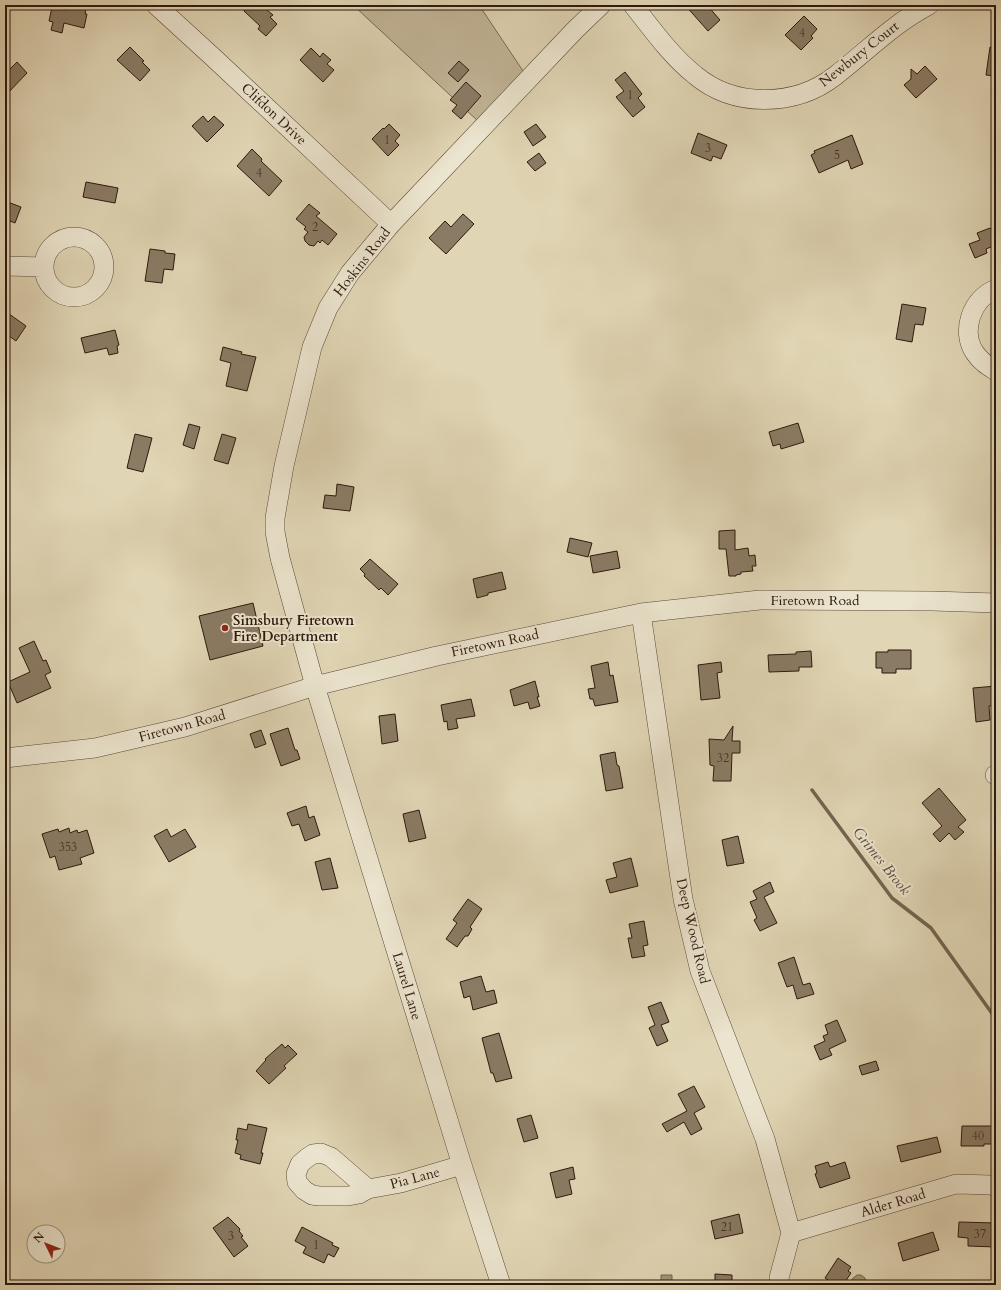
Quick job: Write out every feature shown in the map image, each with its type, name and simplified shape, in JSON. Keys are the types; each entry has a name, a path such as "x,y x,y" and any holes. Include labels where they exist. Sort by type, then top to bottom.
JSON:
{"street":[{"name":"Clifdon Drive","path":"156,5 232,74 391,224"},
{"name":"Hoskins Road","path":"315,686 280,558 275,532 275,518 284,466 312,347 328,308 346,279 391,224 575,30 601,5"},
{"name":"Newbury Court","path":"632,5 684,65 711,87 726,93 764,100 781,100 816,88 834,77 915,12 929,5"},
{"path":"5,266 44,268"},
{"path":"996,289 982,298 973,310 968,324 969,338 974,352 983,364 996,371"},
{"name":"Firetown Road","path":"5,758 95,748 185,727 315,686 437,656 641,613 760,600 996,603"},
{"name":"Deep Wood Road","path":"641,613 683,899 700,971 765,1139 791,1233"},
{"name":"Laurel Lane","path":"315,686 500,1285"},
{"name":"Pia Lane","path":"368,1189 401,1184 462,1165"},
{"name":"Alder Road","path":"791,1233 956,1184 991,1184 996,1186"},
{"path":"780,1285 779,1278 791,1233"}],"shaded area":[{"path":"353,5 479,5 525,74 479,122"},
{"path":"661,1275 672,1275 672,1285 661,1285"},
{"path":"857,1275 861,1275 865,1278 866,1285 852,1285 852,1279"}],"building":[{"path":"73,5 87,5 84,28 64,23 62,33 51,30 53,22 49,21 52,7 66,10 66,8 72,9"},
{"path":"249,5 261,5 273,15 270,17 277,24 266,36 258,29 260,26 244,11"},
{"path":"685,5 707,5 720,20 708,31"},
{"path":"804,16 817,29 811,36 813,38 801,50 785,35"},
{"path":"130,47 144,61 142,62 150,70 140,81 117,60"},
{"path":"990,47 996,48 996,76 986,75"},
{"path":"311,48 320,57 323,53 331,60 327,64 334,70 323,82 300,60"},
{"path":"459,61 469,70 458,82 448,73"},
{"path":"17,62 27,73 5,96 5,74"},
{"path":"925,66 937,79 916,98 904,85 911,79 911,69 917,74"},
{"path":"625,72 642,94 638,98 645,107 633,117 616,97 624,91 615,80"},
{"path":"466,82 481,96 461,119 452,111 457,105 450,100"},
{"path":"203,116 208,122 214,116 224,125 207,142 192,126"},
{"path":"389,124 400,135 395,141 399,145 388,156 372,139"},
{"path":"536,124 546,137 533,146 524,132"},
{"path":"698,133 727,145 721,159 713,156 711,161 691,153"},
{"path":"852,135 863,164 851,169 848,160 819,173 811,155 815,153 814,151"},
{"path":"252,149 262,159 261,161 282,181 269,196 237,166"},
{"path":"539,153 546,163 535,171 527,162"},
{"path":"86,182 118,188 115,203 83,197"},
{"path":"5,201 21,207 15,223 5,219"},
{"path":"309,204 320,213 316,216 337,234 328,245 322,240 320,243 318,241 314,246 309,245 305,241 304,237 308,232 304,229 306,227 296,219"},
{"path":"463,214 474,224 446,254 429,238 445,221 451,227"},
{"path":"996,227 996,245 986,249 987,253 975,258 969,244 980,240 977,233"},
{"path":"150,249 175,254 173,270 164,269 162,283 145,281"},
{"path":"902,304 926,308 923,325 915,324 912,342 896,339"},
{"path":"5,311 26,326 16,341 5,333"},
{"path":"115,330 119,345 117,346 118,353 109,355 107,348 85,353 81,338"},
{"path":"223,347 242,352 241,354 256,357 247,391 226,386 231,363 220,360"},
{"path":"798,423 804,442 781,449 780,444 773,446 769,432"},
{"path":"189,424 200,427 194,449 183,445"},
{"path":"135,434 152,438 143,472 127,468"},
{"path":"222,434 236,438 228,464 214,460"},
{"path":"337,484 354,487 350,511 323,508 325,495 336,496"},
{"path":"735,530 735,550 748,548 749,556 755,555 756,566 752,566 753,571 741,572 741,574 736,576 729,576 726,549 719,549 719,531"},
{"path":"570,538 592,543 588,557 567,552"},
{"path":"617,551 620,568 593,573 590,556"},
{"path":"370,559 398,584 388,595 381,588 379,590 364,576 365,574 360,569"},
{"path":"502,572 506,589 488,593 488,595 477,598 473,579"},
{"path":"253,603 263,646 210,660 199,616"},
{"path":"34,641 43,661 46,660 51,672 45,675 51,688 17,703 8,682 30,672 19,648"},
{"path":"888,650 911,650 911,669 896,669 896,673 882,673 882,668 876,668 876,652 888,652"},
{"path":"811,651 812,667 799,667 799,671 769,672 768,655 796,654 796,652"},
{"path":"608,662 610,676 613,675 618,702 595,706 593,699 590,699 588,689 595,688 591,666"},
{"path":"721,662 722,672 717,673 720,698 701,700 698,665"},
{"path":"535,681 540,706 530,709 528,702 514,706 510,690"},
{"path":"996,686 996,705 989,706 990,720 976,722 973,688"},
{"path":"471,699 475,716 456,719 458,728 448,730 447,721 444,722 441,705"},
{"path":"395,714 398,741 382,744 379,716"},
{"path":"733,726 732,741 740,741 740,753 732,753 731,781 713,781 714,766 710,765 709,739 724,740"},
{"path":"288,728 295,750 297,750 300,759 281,766 270,734"},
{"path":"261,730 266,744 255,748 250,734"},
{"path":"615,752 623,788 606,791 600,755"},
{"path":"939,788 966,820 958,827 964,832 955,840 949,833 940,842 933,834 942,826 922,803"},
{"path":"306,806 309,818 314,816 320,835 305,841 299,824 292,826 287,813"},
{"path":"419,810 426,838 409,842 403,814"},
{"path":"69,828 70,833 77,830 78,833 87,830 94,853 80,858 82,864 59,870 55,856 50,858 42,834 58,829 59,832"},
{"path":"167,829 171,837 185,829 196,847 169,862 154,836"},
{"path":"738,836 744,863 727,866 722,840"},
{"path":"330,858 338,888 322,890 315,862"},
{"path":"631,858 638,886 610,893 606,880 617,877 613,863"},
{"path":"770,882 774,892 764,897 777,923 760,931 754,920 757,918 750,902 757,899 753,891"},
{"path":"468,899 482,909 470,927 472,929 468,936 465,936 457,947 446,939 457,923 453,920"},
{"path":"644,921 648,945 643,946 645,956 632,958 628,938 632,938 629,924"},
{"path":"794,957 803,985 810,983 814,994 797,999 793,985 787,987 778,963"},
{"path":"481,976 486,992 494,990 497,1003 473,1010 470,996 464,998 460,982"},
{"path":"661,1002 669,1022 661,1025 668,1041 657,1046 649,1028 655,1025 648,1007"},
{"path":"837,1020 846,1041 829,1049 832,1055 820,1060 814,1046 825,1041 823,1036 828,1034 825,1025"},
{"path":"499,1033 512,1078 496,1082 493,1073 491,1073 482,1038"},
{"path":"282,1044 285,1048 288,1045 297,1054 284,1066 286,1068 269,1084 256,1071 266,1060 265,1059"},
{"path":"876,1061 879,1070 862,1075 859,1066"},
{"path":"694,1086 705,1107 694,1113 702,1129 691,1135 684,1122 667,1132 662,1124 687,1111 678,1094"},
{"path":"531,1115 538,1138 524,1142 517,1119"},
{"path":"248,1124 267,1128 260,1164 240,1159 241,1155 235,1153 238,1140 236,1140 238,1128 247,1130"},
{"path":"962,1126 995,1126 995,1144 984,1144 984,1146 961,1146"},
{"path":"937,1137 941,1152 901,1162 897,1146"},
{"path":"828,1162 830,1167 845,1162 850,1178 820,1188 815,1174 817,1173 815,1166"},
{"path":"573,1167 575,1179 569,1180 572,1194 556,1198 550,1173"},
{"path":"739,1214 743,1233 715,1239 711,1221"},
{"path":"228,1217 240,1229 239,1231 243,1236 241,1237 248,1246 234,1257 213,1228"},
{"path":"959,1222 996,1223 996,1247 968,1246 968,1238 958,1237"},
{"path":"302,1227 333,1243 332,1245 339,1248 334,1257 328,1254 324,1263 303,1253 306,1247 295,1241"},
{"path":"933,1232 939,1250 903,1261 898,1243"},
{"path":"838,1258 851,1267 848,1271 851,1273 843,1285 835,1285 825,1278"},
{"path":"715,1274 732,1275 732,1285 715,1285"}],"waterway":[{"name":"Grimes Brook","path":"812,790 892,898 931,928 996,1019"}],"place":[{"name":"Simsbury Firetown Fire Department","path":"225,628"}]}
